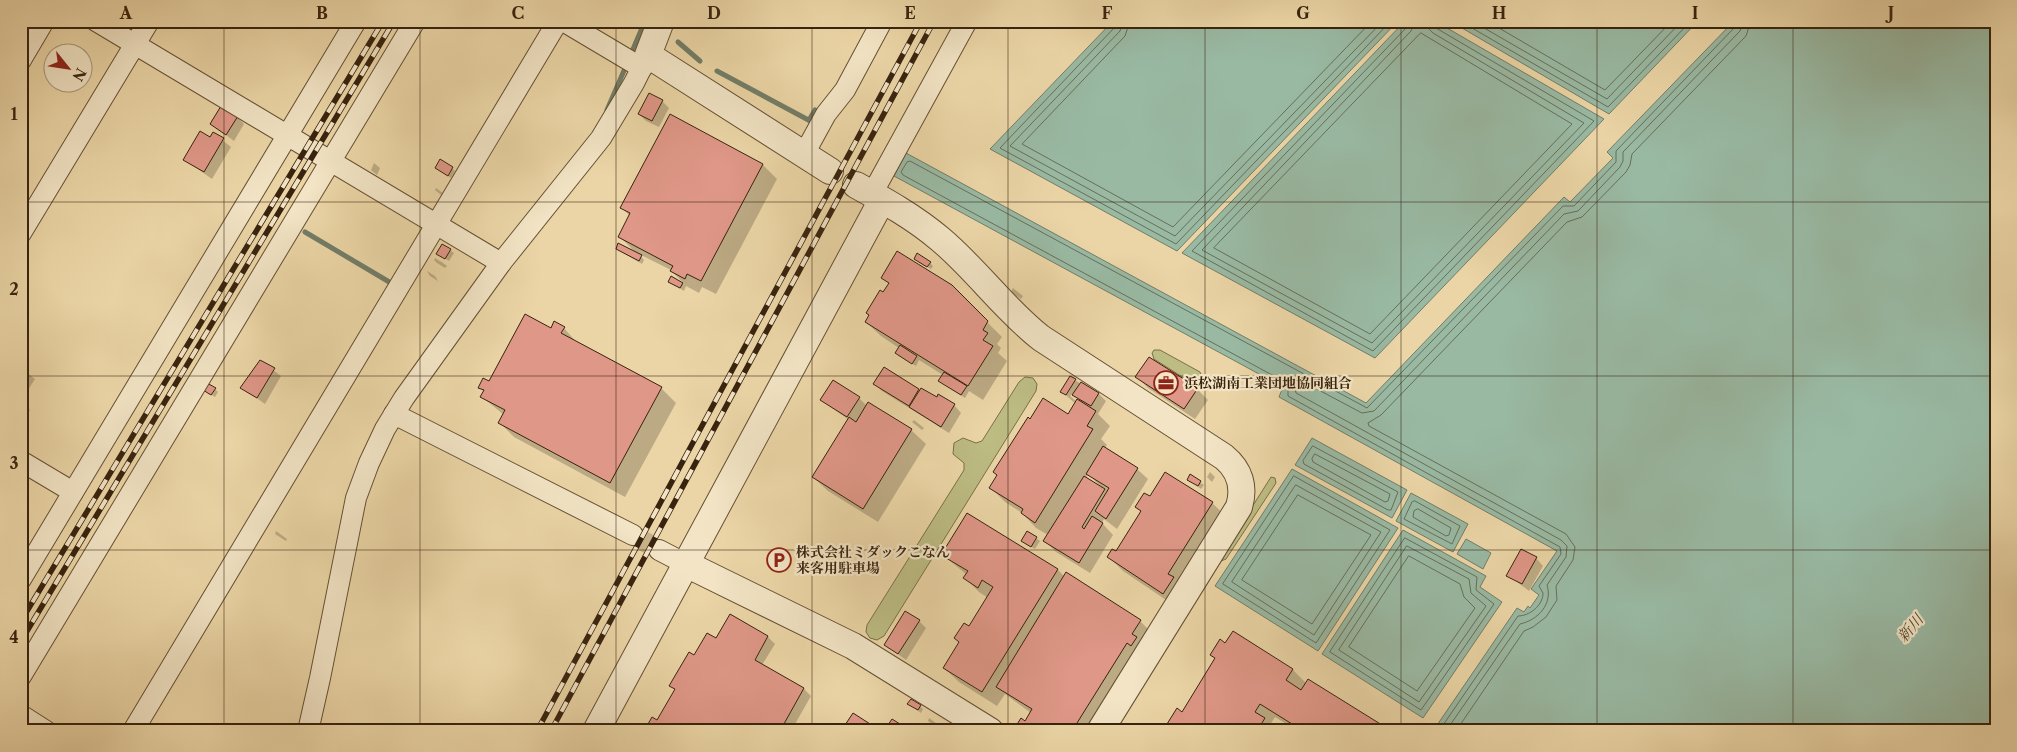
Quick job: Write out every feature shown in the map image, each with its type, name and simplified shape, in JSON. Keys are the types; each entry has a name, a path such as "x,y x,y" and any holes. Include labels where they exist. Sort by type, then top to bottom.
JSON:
{"street":[{"path":"21,60 44,21"},
{"path":"96,21 501,263"},
{"path":"21,233 149,21"},
{"path":"21,579 356,21"},
{"path":"21,676 415,21"},
{"path":"133,731 558,21"},
{"path":"563,21 724,102 803,156 830,171"},
{"path":"308,731 356,498 368,462 394,414 501,263 601,138 645,61 661,21"},
{"path":"803,156 826,114 845,90 882,21"},
{"path":"596,731 686,564 870,193 967,21"},
{"path":"870,193 922,224 941,239 1031,330 1224,457 1231,463 1240,479 1242,498 1234,515 1100,731"},
{"path":"394,414 633,536"},
{"path":"21,461 73,492"},
{"path":"659,550 853,646 990,731"},
{"path":"21,716 46,731"}],"green space":[{"path":"1154,350 1160,350 1200,372 1203,379 1200,383 1192,383 1154,359 1152,353"},
{"path":"1025,377 1033,378 1037,384 1036,391 884,636 877,640 870,638 866,632 867,625 964,470 964,463 953,454 954,443 963,438 976,443 982,441 1019,382"},
{"path":"1271,477 1275,478 1276,483 1226,559 1221,561 1221,556"}],"water":[{"path":"1113,21 1398,21 1177,251 990,149"},
{"path":"1405,21 1435,21 1604,119 1375,358 1182,253"},
{"path":"1450,21 1698,21 1609,114"},
{"name":"新川","path":"1734,21 1996,21 1996,731 1433,731 1517,608 1524,612 1528,606 1530,608 1539,595 1531,589 1557,551 1279,397 1283,387 894,176 906,153 1366,403 1564,197 1570,202 1613,158 1607,152"},
{"path":"1312,438 1407,490 1392,518 1295,465"},
{"path":"1292,469 1398,528 1318,651 1215,586"},
{"path":"1411,493 1468,524 1453,552 1396,521"},
{"path":"1403,530 1486,576 1480,587 1502,602 1423,718 1322,654"},
{"path":"1466,539 1491,553 1483,569 1457,554"}],"building":[{"path":"649,93 663,100 652,121 638,114"},
{"path":"221,106 238,116 226,135 210,124"},
{"path":"670,114 763,164 701,281 687,274 685,279 670,271 673,266 618,237 630,213 620,208"},
{"path":"200,131 210,137 213,132 224,138 204,172 183,160"},
{"path":"440,159 453,167 448,176 435,168"},
{"path":"618,243 642,255 639,261 616,249"},
{"path":"442,244 451,249 445,259 436,254"},
{"path":"897,251 952,285 988,321 983,330 988,333 983,340 993,346 968,386 865,322 869,315 866,313 880,290 883,292 889,283 881,278"},
{"path":"917,253 931,262 927,267 914,259"},
{"path":"671,276 683,283 680,288 668,282"},
{"path":"525,314 551,328 554,321 565,327 561,333 662,387 610,483 498,423 505,410 480,397 484,390 478,388 483,378 489,381"},
{"path":"900,345 917,356 912,364 895,353"},
{"path":"1149,357 1198,388 1184,409 1135,377"},
{"path":"260,360 275,368 257,398 240,388"},
{"path":"884,367 919,389 909,406 873,384"},
{"path":"944,372 967,386 961,395 938,381"},
{"path":"1070,376 1076,379 1066,395 1060,392"},
{"path":"833,380 860,397 847,417 820,400"},
{"path":"1081,382 1099,393 1091,406 1072,395"},
{"path":"207,383 216,388 211,395 203,390"},
{"path":"921,388 937,397 938,394 955,404 941,427 909,407"},
{"path":"1043,398 1068,414 1077,399 1096,411 1087,426 1093,429 1035,523 1021,513 1023,509 989,488 997,475 993,472 1028,417 1030,419"},
{"path":"868,402 912,429 863,509 812,477 849,417 856,422"},
{"path":"1103,446 1138,468 1106,519 1095,511 1109,488 1086,474"},
{"path":"1165,472 1213,502 1168,574 1174,577 1163,594 1107,557 1112,549 1116,551 1141,511 1135,507 1144,493 1150,496"},
{"path":"1190,474 1201,481 1198,486 1187,480"},
{"path":"1084,476 1105,489 1082,527 1084,529 1092,516 1103,523 1079,563 1043,541"},
{"path":"967,513 1058,569 982,692 943,668 959,642 954,638 964,623 969,626 993,587 982,580 978,588 963,578 968,571 941,555"},
{"path":"1027,531 1037,537 1031,547 1021,541"},
{"path":"1521,549 1537,557 1522,584 1506,576"},
{"path":"1066,572 1141,620 1132,634 1137,637 1131,646 1127,643 1072,731 1018,731 1014,729 1021,718 1025,721 1032,709 996,687"},
{"path":"905,611 920,620 898,654 884,645"},
{"path":"730,614 768,636 755,660 804,688 780,731 644,731 652,717 657,720 675,689 669,686 689,652 694,655 707,633 716,638"},
{"path":"1233,631 1293,669 1286,680 1301,690 1308,679 1382,725 1378,731 1288,731 1292,724 1260,704 1255,712 1265,718 1257,731 1170,731 1173,727 1167,724 1177,708 1182,712 1215,658 1210,655 1220,639 1225,643"},
{"path":"911,699 921,705 918,710 907,704"},
{"path":"853,713 881,731 841,731"},
{"path":"892,719 911,731 884,731"}],"waterway":[{"path":"631,54 645,21"},
{"path":"678,42 700,61"},
{"path":"607,110 626,66"},
{"path":"717,71 814,123"},
{"path":"809,120 815,110"},
{"path":"305,232 391,283"}],"tunnel":[{"path":"633,535 659,550"}],"railway":[{"path":"21,621 383,21"},
{"path":"21,641 394,21"},
{"path":"537,731 921,21"},
{"path":"551,731 934,21"}],"place":[{"name":"浜松湖南工業団地協同組合","path":"1166,383"},
{"name":"株式会社ミダックこなん 来客用駐車場","path":"779,560"}]}
